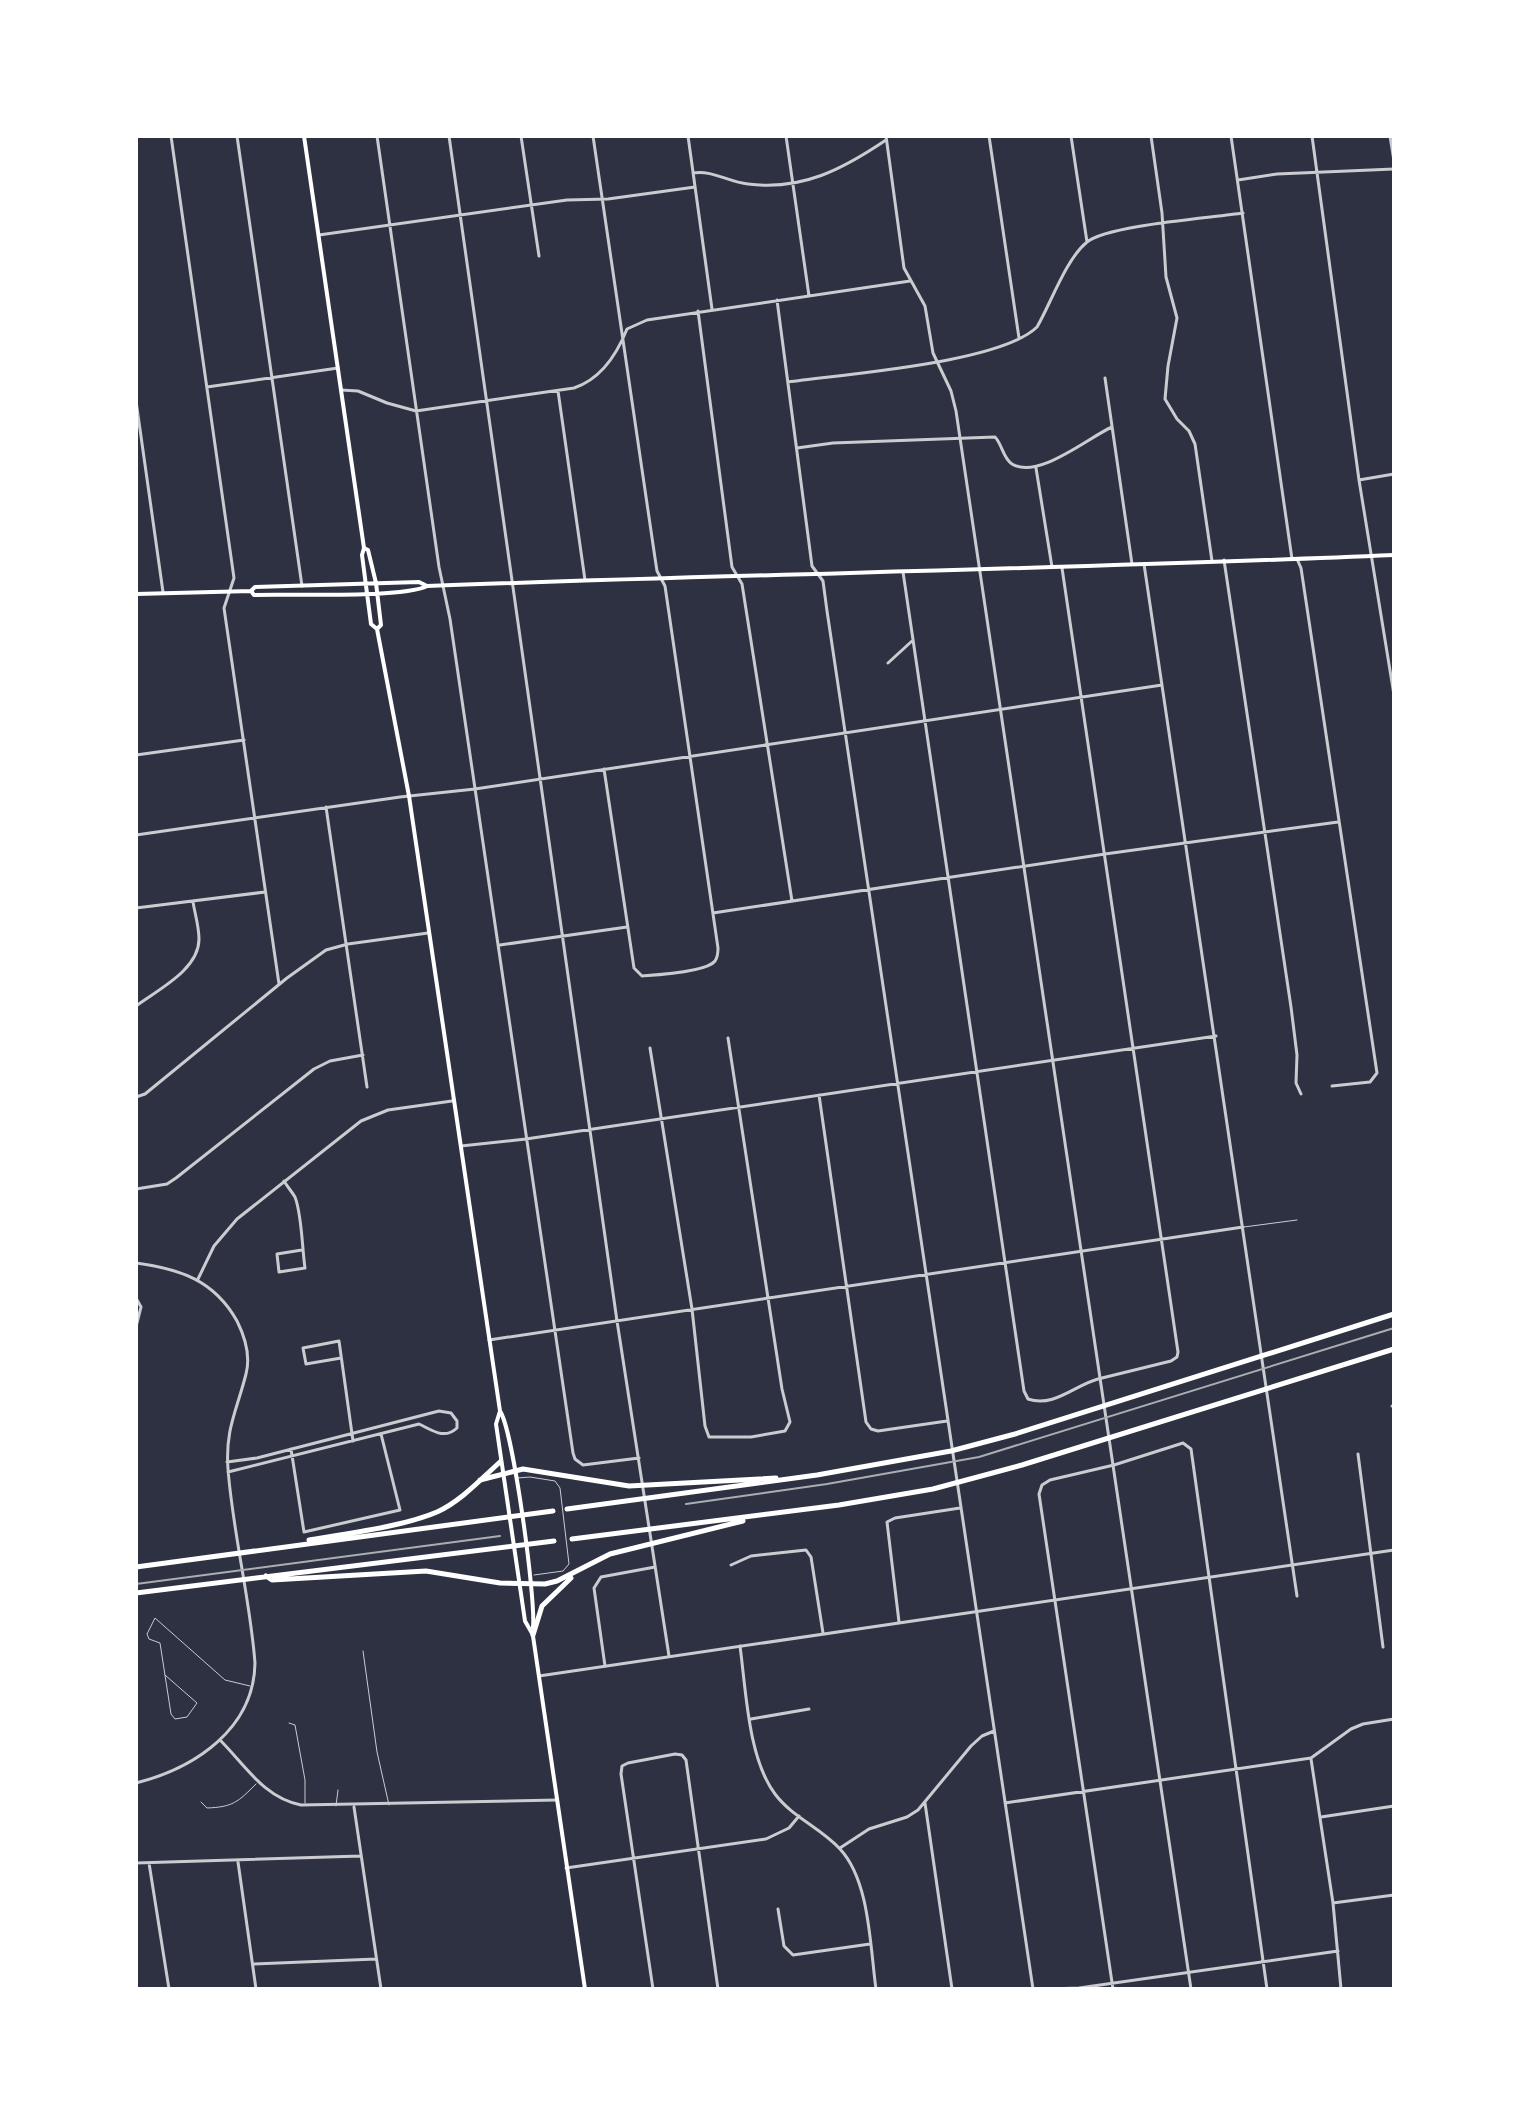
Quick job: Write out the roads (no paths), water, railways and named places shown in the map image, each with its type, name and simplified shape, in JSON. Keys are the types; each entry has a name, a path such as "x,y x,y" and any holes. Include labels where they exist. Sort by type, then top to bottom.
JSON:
{"highway":[{"path":"567,1509 817,1475 951,1451 1015,1434 1394,1314"},
{"path":"572,1539 886,1498 966,1480 1394,1349"},
{"path":"261,1550 420,1518 439,1511 500,1462"},
{"path":"480,1480 514,1470 530,1469 629,1486 817,1475"},
{"path":"136,1567 553,1511"},
{"path":"266,1576 272,1580 426,1571 500,1583 530,1579 557,1581 610,1554 767,1515"},
{"path":"136,1593 554,1541"},
{"path":"533,1635 541,1609 548,1599 580,1571"}],"main road":[{"path":"304,136 364,548 361,552 371,624 377,629 409,796 500,1411 505,1420 516,1479 530,1579 533,1635 585,1989"},
{"path":"364,548 368,550 376,583 381,625 377,629"},
{"path":"136,594 251,591 255,587 365,583 419,582 427,586 443,586 1394,555"},
{"path":"251,591 254,595 377,592 420,590 427,586"},
{"path":"500,1411 496,1424 500,1462 525,1621 533,1635"}],"street":[{"path":"171,136 234,578 224,607 279,984"},
{"path":"237,136 302,586"},
{"path":"377,136 575,1459 589,1465 639,1458"},
{"path":"449,136 617,1321 669,1656"},
{"path":"521,136 539,256"},
{"path":"593,136 655,558 665,586 718,948 716,960 704,968 642,976 634,968 604,769"},
{"path":"688,136 712,309"},
{"path":"786,136 809,296"},
{"path":"989,136 1019,338"},
{"path":"1071,136 1087,242"},
{"path":"1151,136 1163,224 1166,277 1177,318 1165,399 1195,444 1212,561"},
{"path":"1231,136 1294,559 1301,566 1377,1073 1370,1082 1332,1086"},
{"path":"1312,136 1359,480 1394,695"},
{"path":"1390,136 1394,161"},
{"path":"693,173 714,173 746,184 792,185 840,169 886,138 903,262 925,306 936,361 953,396 960,437 1191,1989"},
{"path":"1238,180 1277,174 1394,169"},
{"path":"319,235 576,199 603,199 695,187"},
{"path":"788,382 970,356 1019,338 1037,327 1072,261 1087,242 1113,232 1243,213"},
{"path":"341,390 358,391 416,411 558,391 593,379 620,348 627,329 642,321 910,281"},
{"path":"777,300 812,566 823,581 1033,1989"},
{"path":"698,311 733,569 742,584 792,901"},
{"path":"207,388 338,368"},
{"path":"1105,378 1132,564"},
{"path":"558,391 585,580"},
{"path":"136,401 163,593"},
{"path":"797,448 833,443 995,437 1010,462 1036,466 1075,450 1112,427"},
{"path":"1036,466 1052,567"},
{"path":"1359,480 1394,474"},
{"path":"1224,560 1297,1055 1296,1083 1301,1094"},
{"path":"1144,564 1297,1596"},
{"path":"903,572 1024,1391 1032,1401 1053,1399 1101,1378 1177,1357 1061,566"},
{"path":"888,663 912,641"},
{"path":"136,835 475,789 1162,685"},
{"path":"136,755 244,740"},
{"path":"326,807 367,1087"},
{"path":"713,913 1338,822"},
{"path":"136,908 265,892"},
{"path":"136,1006 189,966 197,953 199,940 193,902"},
{"path":"499,945 627,927"},
{"path":"136,1097 145,1094 279,984 326,950 428,933"},
{"path":"461,1146 526,1139 590,1127 1216,1036"},
{"path":"650,1048 692,1309 705,1426 709,1437 751,1437 785,1431 790,1422 728,1038"},
{"path":"136,1189 167,1184 176,1178 314,1069 330,1061 363,1055"},
{"path":"819,1095 868,1426 878,1431 948,1420"},
{"path":"198,1279 214,1246 227,1229 361,1121 388,1110 453,1101"},
{"path":"284,1181 295,1197 305,1268 279,1272 277,1254 302,1250"},
{"path":"489,1340 1243,1227"},
{"path":"136,1263 168,1268 198,1279 215,1291 229,1308 244,1335 247,1372 230,1421 227,1462 255,1663 252,1686 243,1712 220,1740 181,1767 136,1783"},
{"path":"136,1298 141,1307 136,1327"},
{"path":"341,1358 306,1364 303,1348 339,1341 353,1441"},
{"path":"227,1462 439,1411 451,1413 457,1421 457,1428 448,1434 440,1434 419,1424 228,1472"},
{"path":"291,1449 304,1532 400,1510 381,1434"},
{"path":"1112,1986 1039,1494 1042,1485 1050,1480 1188,1444 1193,1454 1211,1576 1267,1989"},
{"path":"1358,1454 1383,1647"},
{"path":"899,1622 887,1522 895,1518 962,1508"},
{"path":"731,1565 751,1556 806,1550 811,1557 823,1633"},
{"path":"539,1676 1394,1550"},
{"path":"605,1666 594,1588 596,1582 601,1577 656,1567"},
{"path":"740,1646 755,1747 762,1770 774,1793 840,1848 852,1864 860,1882 876,1989"},
{"path":"751,1719 809,1709"},
{"path":"1005,1803 1311,1758 1351,1729 1369,1722 1394,1719"},
{"path":"840,1848 869,1829 907,1817 925,1802 971,1746 994,1731"},
{"path":"220,1740 258,1783 278,1798 305,1806 557,1800"},
{"path":"653,1989 621,1774 622,1766 675,1754 682,1755 686,1760 718,1989"},
{"path":"1311,1758 1333,1903 1341,1989"},
{"path":"925,1802 952,1989"},
{"path":"353,1806 381,1989"},
{"path":"1321,1817 1394,1806"},
{"path":"566,1868 777,1836 799,1816"},
{"path":"136,1863 361,1856"},
{"path":"238,1861 256,1989"},
{"path":"149,1863 169,1989"},
{"path":"1333,1903 1394,1895"},
{"path":"778,1909 784,1946 793,1955 870,1944"},
{"path":"1049,1989 1112,1986 1338,1951"},
{"path":"253,1964 376,1959"}],"lane":[{"path":"1243,1227 1297,1220"},
{"path":"516,1479 530,1477 555,1481 560,1488 570,1559 563,1571 530,1579"},
{"path":"165,1675 197,1703 187,1717 175,1719 171,1714 160,1643 149,1639 147,1634 155,1618 225,1680 252,1686"},
{"path":"363,1651 377,1752 389,1805"},
{"path":"289,1723 295,1725 302,1722"},
{"path":"295,1725 306,1791 305,1806"},
{"path":"201,1802 207,1808 228,1807 258,1783"},
{"path":"336,1806 338,1790"}],"railway":[{"path":"686,1504 827,1484 979,1457 1394,1328"},
{"path":"136,1584 500,1536"}]}
